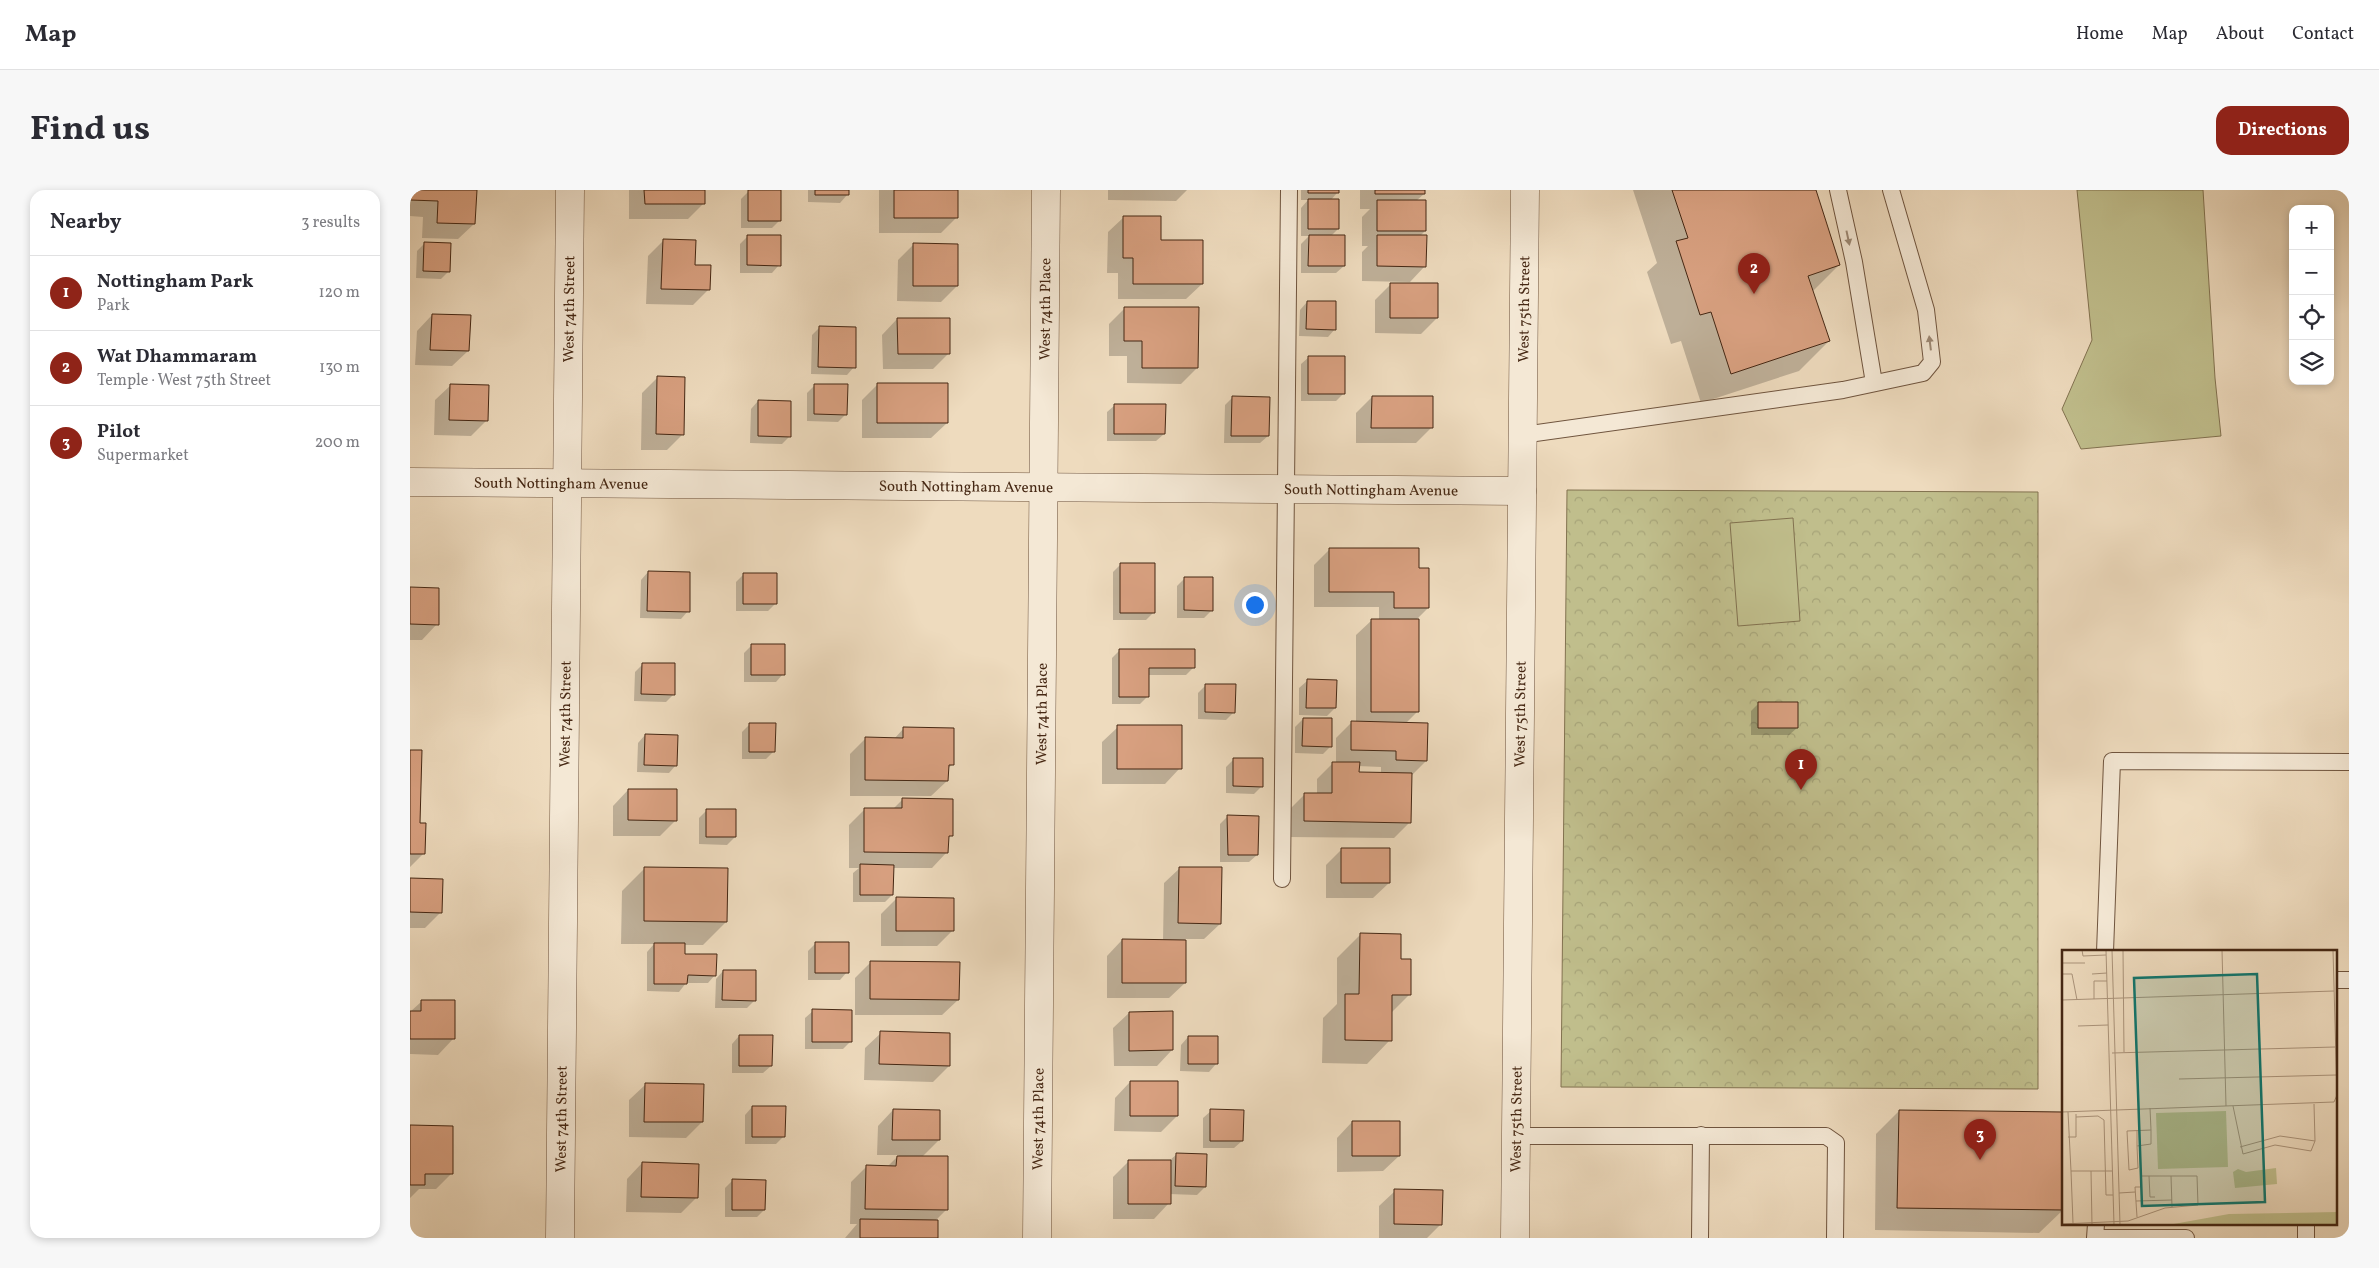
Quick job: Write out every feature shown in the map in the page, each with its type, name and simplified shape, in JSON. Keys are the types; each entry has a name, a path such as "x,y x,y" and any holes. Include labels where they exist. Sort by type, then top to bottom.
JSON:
{"street":[{"name":"West 74th Street","path":"560,1238 570,190"},
{"name":"West 74th Place","path":"1037,1238 1046,190"},
{"name":"West 75th Street","path":"1515,1238 1525,190"},
{"name":"South Nottingham Avenue","path":"410,482 1522,492"}],"lane":[{"path":"1282,879 1289,190"},
{"path":"1838,190 1854,262 1874,384"},
{"path":"1522,435 1843,390 1924,373 1932,362 1926,310 1891,190"},
{"path":"2105,950 2112,761 2349,762"},
{"path":"2336,980 2349,980"},
{"path":"1516,1136 1826,1136 1836,1143 1835,1238"},
{"path":"1700,1238 1701,1136"},
{"path":"2096,1226 2095,1238 2186,1238"}],"green space":[{"path":"2077,190 2203,190 2215,378 2221,436 2081,449 2062,409 2092,340"},
{"path":"1567,490 2038,492 2038,1089 1561,1087"},
{"path":"1793,518 1800,621 1738,626 1730,523"}],"building":[{"path":"410,190 477,190 475,224 437,223 438,201 410,200"},
{"path":"644,190 705,190 705,204 645,204"},
{"path":"748,190 781,190 781,221 748,221"},
{"path":"815,190 849,190 849,195 815,195"},
{"path":"894,190 958,190 958,218 894,218"},
{"path":"1308,190 1339,190 1339,193 1308,193"},
{"path":"1375,190 1425,190 1425,194 1375,194"},
{"path":"1672,190 1816,190 1840,265 1808,276 1830,341 1731,374 1711,312 1700,315 1676,241 1688,238"},
{"path":"1308,199 1339,199 1339,229 1308,229"},
{"path":"1377,200 1426,200 1426,231 1377,231"},
{"path":"1123,216 1161,216 1161,240 1203,240 1203,284 1133,284 1133,258 1123,258"},
{"path":"747,235 781,235 781,266 747,265"},
{"path":"1309,235 1345,235 1345,266 1308,266"},
{"path":"1377,235 1427,235 1426,267 1377,266"},
{"path":"663,239 696,240 695,265 711,265 710,290 661,289"},
{"path":"424,242 451,243 450,272 423,271"},
{"path":"913,243 958,244 958,286 913,286"},
{"path":"1390,283 1438,283 1438,318 1390,318"},
{"path":"1307,301 1336,301 1336,330 1306,329"},
{"path":"1124,307 1199,307 1198,368 1142,368 1142,341 1124,341"},
{"path":"432,314 471,315 469,351 430,350"},
{"path":"897,318 950,318 950,354 898,354"},
{"path":"819,326 856,327 856,368 818,367"},
{"path":"1308,356 1345,356 1345,394 1308,394"},
{"path":"657,376 685,377 684,435 656,434"},
{"path":"877,383 948,383 948,423 877,423"},
{"path":"450,384 489,385 488,421 449,420"},
{"path":"814,384 848,384 847,415 814,414"},
{"path":"1232,396 1270,397 1269,436 1231,436"},
{"path":"1372,396 1433,396 1433,428 1371,428"},
{"path":"758,400 791,401 791,437 758,436"},
{"path":"1114,404 1166,404 1165,434 1114,434"},
{"path":"1329,548 1419,548 1419,568 1429,568 1429,608 1394,608 1394,592 1329,592"},
{"path":"1120,563 1155,563 1155,613 1120,613"},
{"path":"648,571 690,572 690,612 647,611"},
{"path":"743,573 777,573 777,604 743,604"},
{"path":"1184,577 1213,577 1213,611 1184,610"},
{"path":"410,587 439,588 439,625 410,624"},
{"path":"1371,619 1419,619 1419,712 1371,712"},
{"path":"751,644 785,644 785,675 751,675"},
{"path":"1119,649 1195,649 1195,668 1149,668 1149,697 1119,697"},
{"path":"642,663 675,663 675,695 641,694"},
{"path":"1307,679 1337,680 1336,708 1306,708"},
{"path":"1205,684 1236,684 1235,713 1205,712"},
{"path":"1758,702 1798,702 1798,728 1758,728"},
{"path":"1303,718 1332,718 1332,747 1302,746"},
{"path":"1351,721 1428,723 1427,761 1396,760 1396,751 1351,750"},
{"path":"749,723 776,723 775,752 749,752"},
{"path":"1117,725 1182,725 1182,769 1117,769"},
{"path":"903,727 954,728 954,765 949,765 948,781 865,780 865,737 903,738"},
{"path":"645,734 678,735 677,766 644,765"},
{"path":"410,750 422,750 420,823 426,823 425,854 410,854"},
{"path":"1233,758 1263,758 1263,787 1233,786"},
{"path":"1332,762 1360,762 1359,772 1412,773 1411,823 1304,821 1304,793 1332,793"},
{"path":"628,789 677,789 677,821 628,820"},
{"path":"902,798 953,799 953,836 949,836 948,853 864,852 864,808 902,808"},
{"path":"706,809 736,809 736,837 706,837"},
{"path":"1227,815 1259,816 1258,855 1228,855"},
{"path":"1341,848 1390,848 1390,883 1341,883"},
{"path":"860,864 894,865 893,895 860,895"},
{"path":"644,867 728,868 727,922 644,921"},
{"path":"1179,867 1222,867 1221,924 1178,923"},
{"path":"410,878 443,879 442,913 410,912"},
{"path":"896,897 954,898 954,931 896,931"},
{"path":"1360,933 1401,934 1401,959 1411,959 1411,995 1392,995 1392,1041 1345,1040 1345,994 1359,994"},
{"path":"1122,939 1186,940 1186,983 1122,983"},
{"path":"815,942 849,942 849,973 815,973"},
{"path":"654,943 685,943 685,954 717,954 716,976 688,975 687,984 654,984"},
{"path":"870,961 960,962 959,1000 870,999"},
{"path":"723,970 756,970 756,1001 722,1000"},
{"path":"421,1000 455,1000 455,1039 410,1039 410,1011 421,1011"},
{"path":"812,1009 852,1010 852,1042 812,1042"},
{"path":"1173,1011 1173,1050 1129,1051 1129,1012"},
{"path":"880,1031 950,1033 950,1066 879,1064"},
{"path":"739,1035 773,1035 772,1066 739,1066"},
{"path":"1188,1036 1218,1036 1218,1064 1188,1064"},
{"path":"1130,1081 1178,1081 1178,1116 1130,1116"},
{"path":"645,1083 704,1084 703,1122 644,1122"},
{"path":"752,1106 786,1106 785,1137 752,1137"},
{"path":"893,1109 940,1110 940,1140 892,1140"},
{"path":"1210,1109 1244,1110 1243,1141 1210,1141"},
{"path":"1899,1110 2062,1112 2062,1210 1897,1208"},
{"path":"1352,1121 1400,1121 1400,1156 1352,1156"},
{"path":"410,1125 453,1126 453,1174 425,1174 425,1185 410,1185"},
{"path":"1176,1153 1207,1154 1206,1187 1175,1186"},
{"path":"897,1156 948,1156 948,1210 865,1209 866,1165 896,1166"},
{"path":"1128,1160 1171,1160 1171,1204 1128,1204"},
{"path":"642,1162 699,1164 698,1198 641,1197"},
{"path":"732,1179 766,1180 765,1210 732,1210"},
{"path":"1394,1189 1443,1190 1442,1225 1394,1224"},
{"path":"860,1219 938,1220 938,1238 860,1238"}],"place":[{"name":"Wat Dhammaram","path":"1754,294"},
{"name":"Nottingham Park","path":"1801,790"},
{"name":"Pilot","path":"1980,1160"}]}
